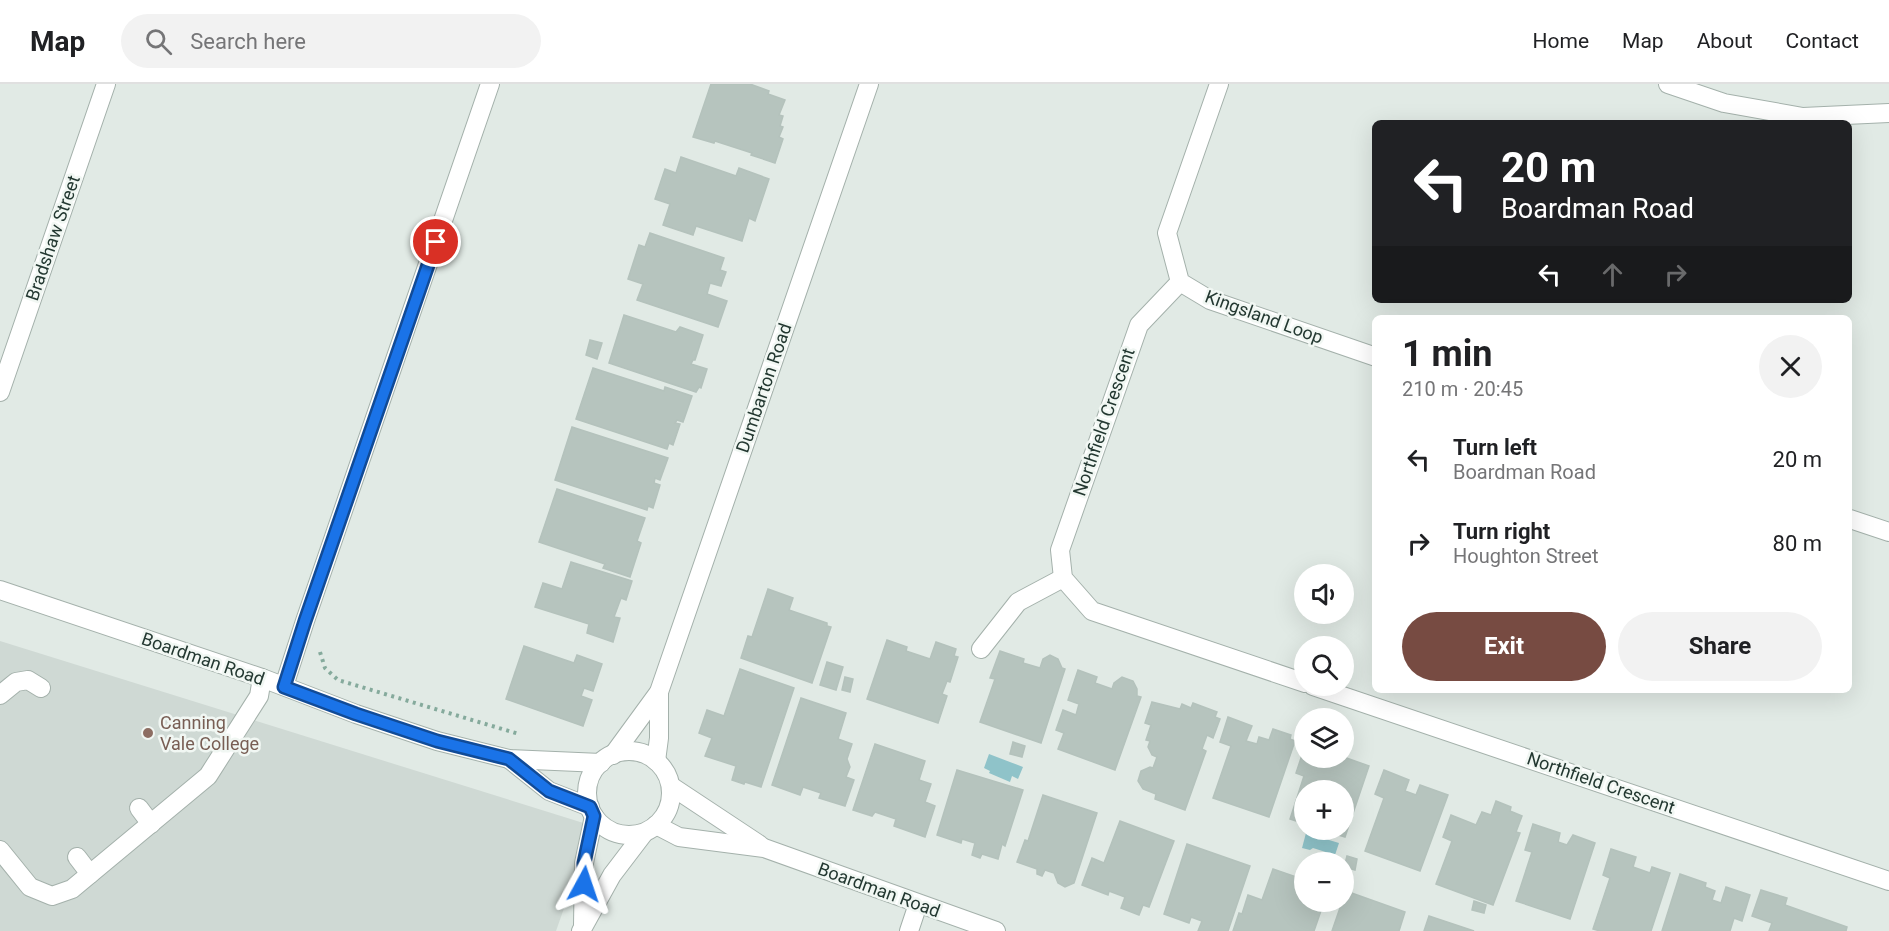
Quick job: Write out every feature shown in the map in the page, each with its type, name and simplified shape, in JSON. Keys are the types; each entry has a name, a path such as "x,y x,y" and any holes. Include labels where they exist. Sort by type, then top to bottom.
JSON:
{"street":[{"name":"Bradshaw Street","path":"0,392 106,84"},
{"path":"284,687 490,84"},
{"name":"Dumbarton Road","path":"607,759 659,692 869,84"},
{"path":"1180,282 1167,233 1219,84"},
{"path":"1668,84 1724,103 1803,117 1889,113"},
{"name":"Kingsland Loop","path":"1180,282 1210,300 1372,356"},
{"name":"Northfield Crescent","path":"1063,578 1060,550 1138,325 1180,282"},
{"path":"1852,520 1889,532"},
{"path":"981,649 1018,602 1063,578 1092,610 1294,679"},
{"name":"Boardman Road","path":"0,590 262,678 356,714 437,741 509,759 607,759 624,752 647,755 666,772 671,786 764,848"},
{"path":"0,850 30,887 52,896 72,889 208,776 259,696 262,678"},
{"path":"0,695 16,682 28,680 41,688"},
{"name":"Dumbarton Road","path":"656,761 659,738 659,692"},
{"name":"Northfield Crescent","path":"1343,696 1889,881"},
{"name":"Boardman Road","path":"509,759 549,791 592,811 604,826 616,833 630,835 650,829 679,837 764,848 996,931"},
{"path":"582,929 584,863 592,811 588,795 589,783 594,772 607,759"},
{"path":"582,929 612,875 650,829 666,814 671,800 671,786"},
{"path":"139,808 151,824"},
{"path":"77,857 90,874"},
{"path":"909,931 918,904"}],"path":[{"path":"319,650 326,668 338,680 523,735"}],"shaded area":[{"name":"Canning Vale College","path":"0,641 593,826 556,931 0,931"}],"water":[{"path":"989,754 1023,767 1018,779 1012,776 1010,782 989,773 990,771 984,768"},
{"path":"1304,840 1329,840 1339,843 1336,852 1302,848"}],"building":[{"path":"711,84 750,84 785,100 779,115 783,116 780,126 783,127 779,137 783,139 775,163 715,141 714,143 693,137"},
{"path":"681,157 736,176 739,168 769,179 755,221 749,218 742,241 696,226 693,235 663,225 670,204 655,199 665,169 676,173"},
{"path":"650,233 724,258 720,270 726,272 721,286 710,283 707,294 727,301 718,327 637,300 643,284 628,279 639,245 645,247"},
{"path":"624,315 676,332 680,327 703,335 695,360 691,364 707,369 701,388 699,387 696,392 609,363"},
{"path":"590,340 602,343 597,359 586,355"},
{"path":"593,368 664,391 665,387 692,396 683,422 677,420 675,423 680,424 673,445 669,443 667,449 576,419"},
{"path":"572,427 668,458 660,480 655,478 654,483 660,485 653,508 648,506 647,510 555,480"},
{"path":"557,489 645,518 637,541 641,543 630,577 603,568 605,564 539,542"},
{"path":"571,562 632,581 626,600 621,598 614,617 620,618 613,642 587,633 589,624 535,607 543,583 562,589"},
{"path":"768,589 793,598 789,610 827,623 827,626 831,627 812,683 741,658 748,636 752,637"},
{"path":"887,640 907,647 906,651 930,659 936,642 956,649 954,656 958,657 950,682 947,681 942,694 947,696 938,723 867,699"},
{"path":"524,646 574,663 577,655 602,664 593,691 584,688 581,696 592,700 583,726 506,699"},
{"path":"1000,651 1024,659 1023,663 1040,668 1043,659 1050,655 1058,659 1062,668 1065,669 1041,743 980,722 995,679 990,678"},
{"path":"827,662 843,667 836,690 820,685"},
{"path":"740,669 794,688 761,787 732,780 736,766 705,756 712,738 699,733 707,710 724,716"},
{"path":"1078,670 1097,677 1095,683 1112,689 1114,683 1122,677 1133,681 1137,689 1137,696 1141,697 1115,770 1058,749 1064,733 1056,730 1063,710 1076,715 1079,704 1068,700"},
{"path":"845,677 853,679 850,692 842,690"},
{"path":"801,698 846,713 838,739 852,744 847,759 850,767 846,777 854,780 845,806 819,798 821,793 803,787 800,795 772,785"},
{"path":"1152,702 1180,709 1182,704 1191,708 1193,703 1217,712 1215,717 1220,719 1213,738 1207,735 1202,749 1206,751 1185,810 1155,799 1156,794 1143,789 1138,781 1141,771 1153,768 1157,757 1152,755 1148,747 1150,741 1146,740 1151,725 1145,723"},
{"path":"1228,717 1252,726 1246,741 1257,744 1259,737 1269,740 1273,729 1291,735 1290,739 1294,741 1294,744 1269,817 1213,798 1231,746 1220,742"},
{"path":"1013,742 1025,746 1022,757 1010,754"},
{"path":"875,744 925,761 919,780 931,784 925,802 935,806 925,837 894,826 896,819 875,812 872,816 853,810"},
{"path":"1354,761 1369,766 1354,810 1354,780 1303,780 1304,776 1296,773 1298,768 1354,768"},
{"path":"957,770 1023,790 1005,846 1002,844 998,859 982,854 980,858 972,855 975,843 962,839 961,843 937,835"},
{"path":"1384,770 1409,780 1405,791 1416,795 1420,785 1448,795 1420,871 1365,851 1384,798 1375,794"},
{"path":"1043,795 1097,813 1074,883 1065,887 1058,883 1054,873 1045,870 1042,876 1037,874 1037,869 1017,862 1025,840 1028,841"},
{"path":"1496,801 1511,807 1510,811 1522,816 1516,832 1520,833 1493,905 1436,884 1452,841 1443,837 1451,815 1476,825 1482,812 1491,815"},
{"path":"1294,807 1294,820 1290,819"},
{"path":"1120,821 1174,841 1149,907 1143,905 1139,915 1121,908 1125,897 1109,891 1108,895 1082,885 1092,858 1104,863"},
{"path":"1533,824 1560,833 1558,842 1567,845 1573,835 1595,843 1570,919 1516,901 1532,852 1525,850"},
{"path":"1187,844 1250,866 1228,931 1198,931 1202,921 1191,917 1189,923 1164,914"},
{"path":"1611,849 1636,857 1633,867 1650,873 1652,867 1670,873 1651,931 1593,929 1610,878 1603,875"},
{"path":"1354,858 1357,859 1354,870"},
{"path":"1273,869 1294,876 1294,912 1321,912 1314,931 1233,931 1248,895 1262,900"},
{"path":"1680,874 1706,883 1705,887 1715,891 1712,900 1721,903 1726,887 1750,895 1742,921 1734,918 1730,931 1662,931"},
{"path":"1761,890 1787,898 1785,905 1847,927 1846,931 1769,931 1772,923 1752,916"},
{"path":"1354,894 1405,912 1399,931 1332,931 1339,912 1354,912"},
{"path":"1474,901 1486,905 1484,913 1472,910"},
{"path":"1429,916 1474,931 1424,931"}],"place":[{"name":"Canning Vale College","path":"148,733"}],"route":[{"path":"436,242 284,687 437,741 509,759 549,791 590,807 594,816 584,863 584,884"}]}
